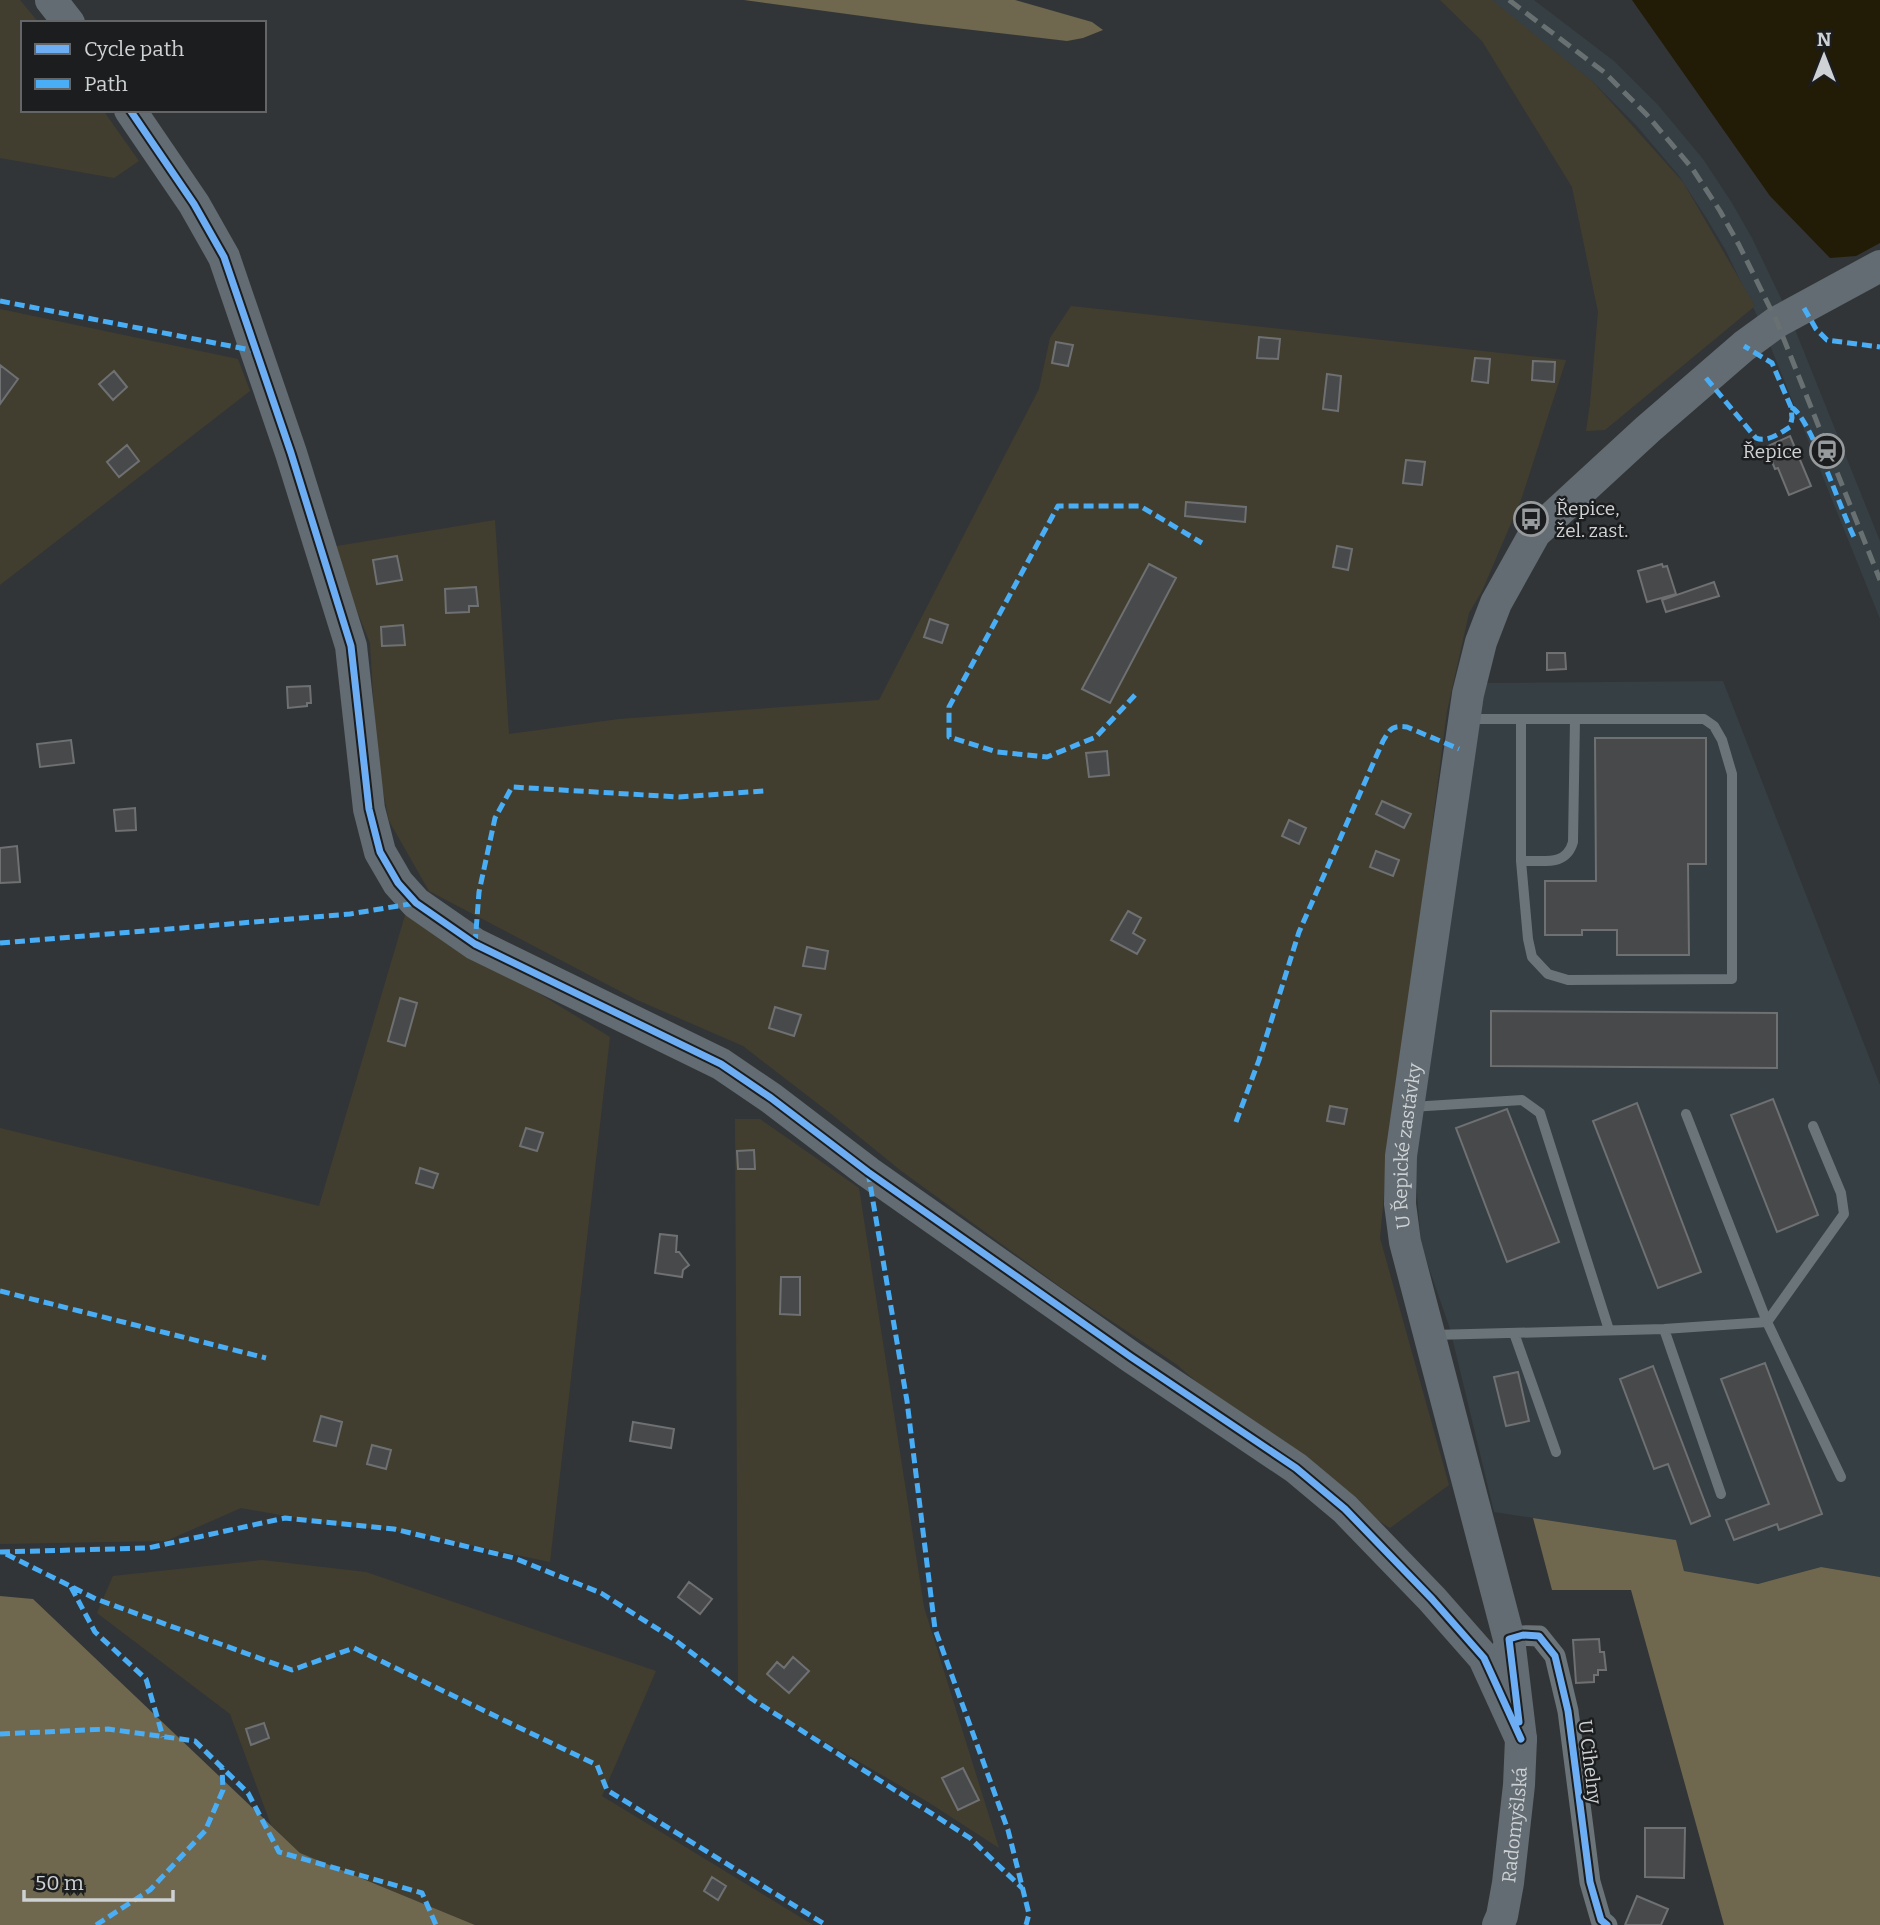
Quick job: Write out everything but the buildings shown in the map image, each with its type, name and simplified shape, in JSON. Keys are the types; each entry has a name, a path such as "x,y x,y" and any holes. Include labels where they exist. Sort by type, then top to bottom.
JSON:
{"street":[{"path":"51,0 67,21"},
{"path":"131,112 194,204 224,257 291,453 351,646 369,809 380,852 398,883 416,903 475,944 720,1064 771,1098 868,1172 1296,1468 1345,1509 1432,1599 1496,1648"},
{"name":"U Řepické zastávky","path":"1496,1648 1428,1335 1405,1242 1400,1204 1401,1156 1408,1107 1464,719 1481,642 1496,603 1535,533 1648,429 1744,346 1777,322 1880,266"},
{"name":"U Cihelny","path":"1496,1648 1523,1635 1539,1636 1555,1656 1568,1711 1590,1882 1601,1920 1607,1925"},
{"name":"Radomyšlská","path":"1496,1648 1521,1740 1508,1883 1498,1925"}],"lane":[{"path":"1464,719 1521,719 1704,719 1714,726 1722,740 1732,774 1732,979 1568,980 1548,974 1532,957 1521,861 1521,719"},
{"path":"1521,861 1561,860 1570,852 1573,842 1574,719"},
{"path":"1408,1107 1522,1100 1540,1113 1609,1330"},
{"path":"1686,1114 1767,1322 1840,1477"},
{"path":"1767,1322 1844,1214 1841,1193 1813,1126"},
{"path":"1428,1335 1664,1329 1767,1322"},
{"path":"1664,1329 1721,1494"},
{"path":"1514,1333 1556,1452"}],"shaded area":[{"path":"0,0 20,0 37,21 21,21 21,112 104,112 139,161 114,178 0,158"},
{"path":"744,0 1015,0 1092,22 1103,30 1067,41"},
{"path":"1440,0 1492,0 1593,82 1683,182 1755,306 1605,430 1586,431 1598,312 1572,187 1482,41"},
{"path":"1484,0 1534,0 1614,61 1658,105 1703,159 1732,203 1790,317 1880,541 1880,619 1763,328 1726,251 1707,219 1679,176 1636,125 1594,83"},
{"path":"1632,0 1880,0 1880,243 1856,256 1830,258 1770,196"},
{"path":"1071,306 1566,360 1521,500 1482,591 1469,613 1447,711 1389,1140 1380,1238 1449,1485 1390,1528 1296,1468 1176,1364 1062,1288 900,1170 743,1046 635,999 429,891 389,821 377,761 370,643 331,547 495,520 509,734 619,719 879,700 1039,389 1050,338"},
{"path":"0,309 238,359 250,391 0,585"},
{"path":"1723,681 1880,1085 1880,1577 1821,1567 1758,1584 1684,1571 1676,1540 1494,1512 1450,1329 1421,1245 1415,1169 1482,683"},
{"path":"406,912 610,1037 550,1562 408,1532 336,1525 241,1508 166,1541 0,1544 0,1128 319,1206"},
{"path":"735,1119 760,1119 859,1188 924,1607 999,1848 928,1802 738,1691"},
{"path":"1533,1518 1676,1540 1684,1571 1758,1584 1821,1567 1880,1577 1880,1925 1724,1925 1631,1590 1552,1590"},
{"path":"262,1560 366,1572 656,1671 602,1796 813,1925 475,1925 300,1853 271,1825 230,1714 97,1613 113,1576"},
{"path":"0,1596 33,1599 300,1853 475,1925 0,1925"}],"railway":[{"path":"1509,0 1604,72 1647,115 1692,168 1720,211 1777,322 1880,580"}],"marked path":[{"path":"0,301 256,351"},
{"path":"1804,308 1816,329 1827,340 1880,347"},
{"path":"1706,378 1756,438 1769,438 1790,427 1791,407 1772,363 1744,346"},
{"path":"1791,407 1808,428 1856,541"},
{"path":"1135,695 1096,737 1047,757 997,752 949,737 949,707 1058,506 1140,506 1202,543"},
{"path":"1236,1122 1259,1060 1299,932 1385,737 1395,727 1407,727 1459,749"},
{"path":"475,944 479,892 495,818 512,787 679,797 764,791"},
{"path":"0,943 350,914 416,903"},
{"path":"868,1172 907,1401 935,1629 1008,1830 1029,1914 1026,1925"},
{"path":"0,1291 266,1358"},
{"path":"0,1552 148,1548 285,1518 394,1529 514,1558 601,1593 675,1640 752,1699 970,1838 1022,1888"},
{"path":"6,1554 96,1599 292,1670 354,1648 597,1765 607,1790 826,1925"},
{"path":"71,1587 95,1632 146,1679 163,1737"},
{"path":"0,1734 108,1729 195,1741 248,1793 279,1852 422,1893 436,1925"},
{"path":"96,1925 150,1890 205,1831 223,1790 222,1768"}],"cycle path":[{"path":"131,112 194,204 224,257 291,453 351,646 369,809 380,852 398,883 416,903 475,944 721,1064 771,1098 868,1172 1131,1357 1296,1468 1345,1509 1432,1599 1484,1658 1521,1739"},
{"path":"1519,1722 1509,1639 1523,1635 1539,1636 1555,1656 1568,1711 1590,1882 1601,1920 1607,1925"}],"place":[{"name":"Řepice","path":"1827,451"},
{"name":"Řepice, žel. zast.","path":"1531,519"}]}
